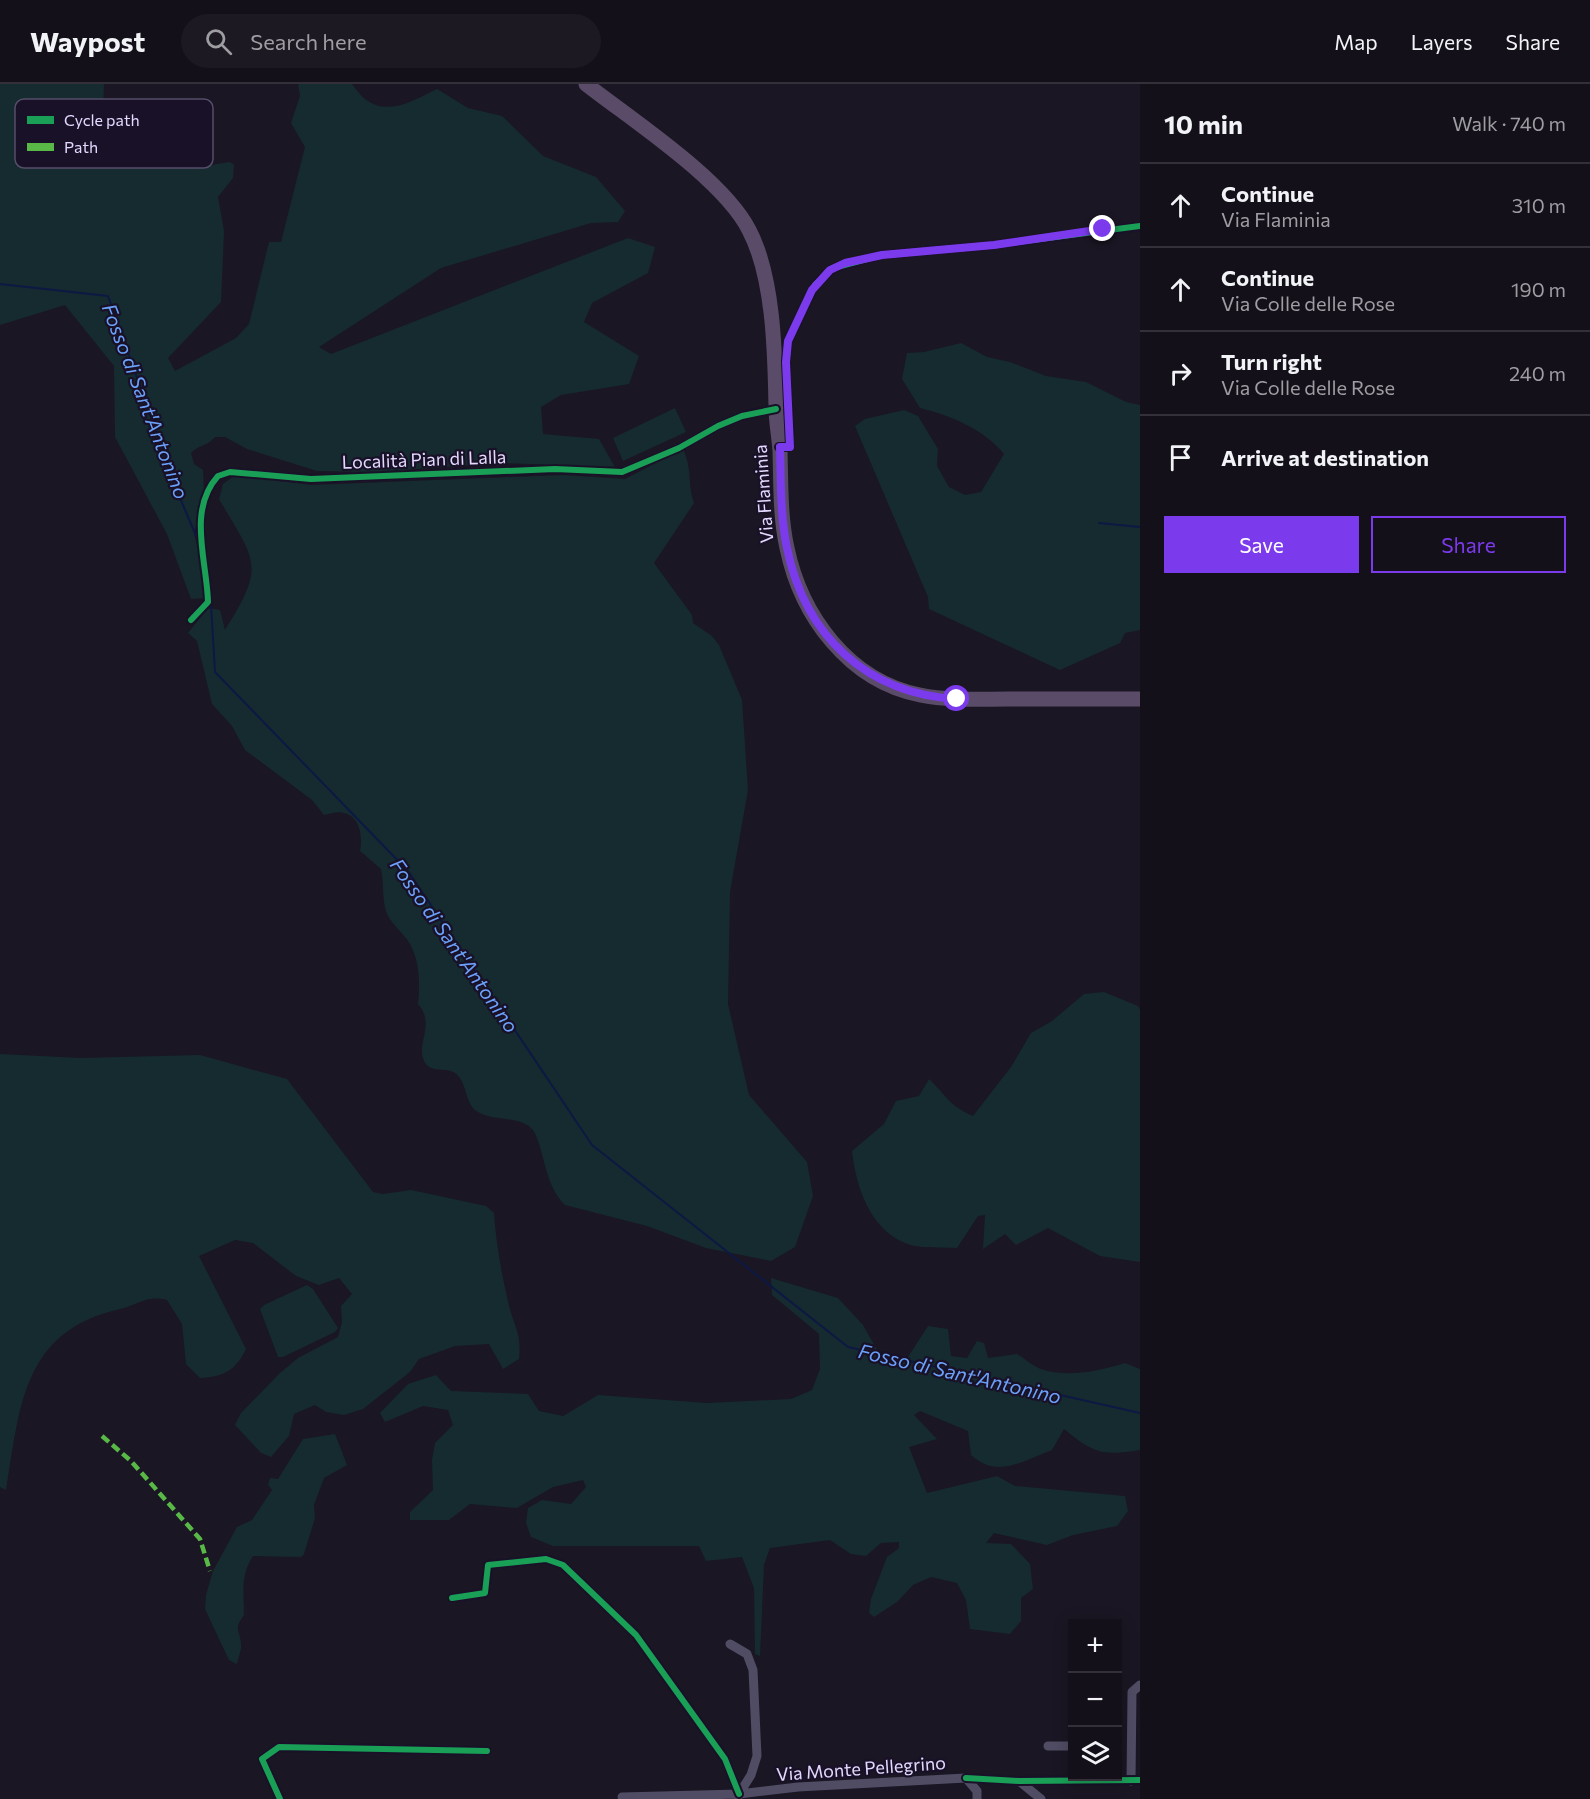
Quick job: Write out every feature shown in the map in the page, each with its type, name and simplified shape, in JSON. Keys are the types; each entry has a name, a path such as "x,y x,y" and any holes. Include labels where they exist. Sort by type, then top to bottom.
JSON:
{"main road":[{"name":"Via Flaminia","path":"586,84 701,174 731,204 747,226 760,260 771,319 784,532 795,576 807,606 822,629 846,657 865,672 898,688 939,698 1140,699"}],"street":[{"path":"780,447 790,447 786,362 789,338 818,281 833,268 882,255 994,245 1140,226"},
{"name":"Località Pian di Lalla","path":"191,620 208,602 207,574 200,540 204,500 218,476 230,472 311,479 555,469 622,472 680,448 718,426 742,416 776,409"},
{"path":"452,1598 485,1593 488,1565 546,1559 563,1565 636,1635 725,1759 738,1797"},
{"path":"730,1644 749,1656 753,1670 757,1756 738,1797"},
{"path":"1135,1780 1132,1692 1140,1685"},
{"path":"1048,1746 1068,1746"},
{"path":"280,1799 262,1759 279,1748 487,1751"},
{"path":"966,1778 1019,1781 1068,1779"},
{"name":"Via Monte Pellegrino","path":"622,1797 738,1797 798,1787 966,1778 977,1791 977,1799"},
{"path":"1019,1781 1041,1799"}],"green space":[{"path":"0,84 104,84 103,99 15,99 15,168 213,168 213,165 230,162 234,165 233,178 218,197 224,231 221,302 168,358 175,371 236,338 249,324 269,242 281,242 305,147 291,123 300,96 298,84 352,84 365,99 383,107 401,105 437,89 468,108 502,116 543,156 596,177 625,211 618,222 591,223 441,268 319,347 331,354 628,238 655,247 648,273 592,303 584,322 639,356 629,384 561,395 541,407 543,434 599,439 615,467 502,463 373,472 317,471 247,449 225,437 215,437 191,453 194,464 203,470 204,491 194,534 208,583 205,598 191,599 167,534 115,437 114,366 65,305 0,325"},
{"path":"961,343 987,357 1010,362 1046,376 1086,382 1126,402 1140,405 1140,630 1125,633 1120,643 1060,670 929,609 928,597 855,426 865,419 904,410 918,416 938,449 937,466 949,487 965,495 981,492 1004,454 977,431 943,415 920,408 902,379 907,353 924,352"},
{"path":"675,408 686,432 623,461 613,438"},
{"path":"683,449 688,464 694,503 654,563 692,615 693,623 712,636 719,645 742,700 748,790 730,892 728,1004 749,1095 807,1162 813,1196 795,1247 771,1261 706,1248 647,1226 565,1205 552,1186 538,1141 530,1127 518,1121 490,1117 478,1112 470,1104 462,1082 455,1073 432,1068 426,1064 422,1050 425,1020 418,1004 419,981 416,958 407,940 388,916 381,869 360,851 361,840 357,823 354,818 344,813 324,815 312,800 245,750 232,726 212,704 197,641 188,633 208,608 220,610 225,630 247,591 251,577 248,551 219,499 223,484 235,475 311,485 563,475 625,479"},
{"path":"1104,992 1138,1006 1140,1010 1140,1262 1100,1256 1048,1228 1016,1245 1005,1234 983,1249 985,1215 978,1216 957,1248 911,1245 893,1236 882,1227 873,1217 861,1192 852,1151 884,1124 896,1101 919,1096 929,1079 953,1104 973,1116 1011,1067 1031,1033 1052,1021 1084,994"},
{"path":"0,1054 80,1058 200,1055 287,1079 373,1192 383,1194 411,1190 486,1206 494,1213 503,1279 518,1335 519,1359 503,1369 489,1344 455,1346 419,1359 410,1372 363,1409 344,1415 326,1412 315,1405 294,1414 289,1436 271,1457 261,1453 235,1425 241,1413 298,1358 338,1337 342,1322 341,1306 352,1294 339,1278 319,1285 296,1276 253,1243 235,1240 199,1256 246,1349 238,1362 222,1374 200,1378 186,1364 182,1324 167,1300 149,1299 88,1320 63,1335 45,1354 32,1377 22,1402 6,1490 0,1487"},
{"path":"771,1278 838,1298 863,1325 880,1355 890,1362 906,1360 928,1326 948,1329 951,1356 967,1358 977,1341 984,1343 988,1358 1017,1354 1038,1368 1051,1372 1083,1372 1125,1363 1140,1369 1140,1450 1116,1453 1099,1451 1064,1429 1052,1450 1010,1466 991,1466 971,1455 968,1431 920,1411 914,1415 937,1439 909,1447 927,1493 997,1476 1015,1486 1125,1496 1128,1511 1117,1526 1073,1535 1047,1545 994,1533 986,1543 1011,1544 1030,1564 1033,1589 1021,1598 1021,1621 1010,1634 970,1629 966,1600 957,1583 931,1577 913,1585 897,1602 874,1617 869,1613 871,1599 887,1557 899,1548 899,1542 881,1543 866,1556 851,1554 830,1540 770,1548 764,1565 760,1656 755,1654 754,1588 742,1557 706,1561 699,1546 553,1546 531,1537 526,1523 528,1508 542,1500 571,1504 586,1487 583,1480 553,1487 517,1508 470,1504 449,1520 410,1520 410,1512 433,1490 432,1460 435,1443 453,1425 448,1410 423,1406 385,1422 380,1413 408,1384 436,1375 451,1391 528,1394 539,1411 563,1416 598,1395 707,1403 791,1399 812,1390 820,1369 819,1334 772,1295"},
{"path":"307,1285 313,1289 338,1328 335,1332 283,1357 278,1357 260,1309"},
{"path":"335,1434 347,1465 324,1478 314,1505 315,1518 304,1554 301,1557 253,1556 246,1570 244,1615 238,1627 241,1646 237,1664 229,1660 205,1609 206,1595 213,1571 237,1527 252,1520 272,1490 268,1485 270,1478 278,1479 303,1439"}],"waterway":[{"name":"Fosso di Sant'Antonino","path":"0,284 108,296 177,491 197,538"},
{"path":"1099,523 1140,527"},
{"name":"Fosso di Sant'Antonino","path":"211,604 215,672 408,871 592,1145 848,1347 1140,1413"}],"marked path":[{"path":"102,1436 131,1461 200,1539 210,1571"}],"cycle path":[{"path":"779,447 790,447 786,361 788,341 815,285 833,268 882,255 994,245 1140,226"},
{"path":"191,620 208,602 201,520 203,504 218,476 230,472 311,479 555,469 622,472 679,448 718,426 742,416 776,409"},
{"path":"452,1598 485,1593 488,1565 546,1559 563,1565 636,1635 725,1759 739,1794"},
{"path":"280,1799 262,1759 279,1747 487,1751"},
{"path":"966,1778 1019,1781 1140,1780"}],"route":[{"path":"957,699 931,697 906,691 865,672 835,645 804,600 790,562 783,516 780,447 790,447 786,362 789,338 818,281 825,273 839,265 882,255 935,252 1103,229"}]}
